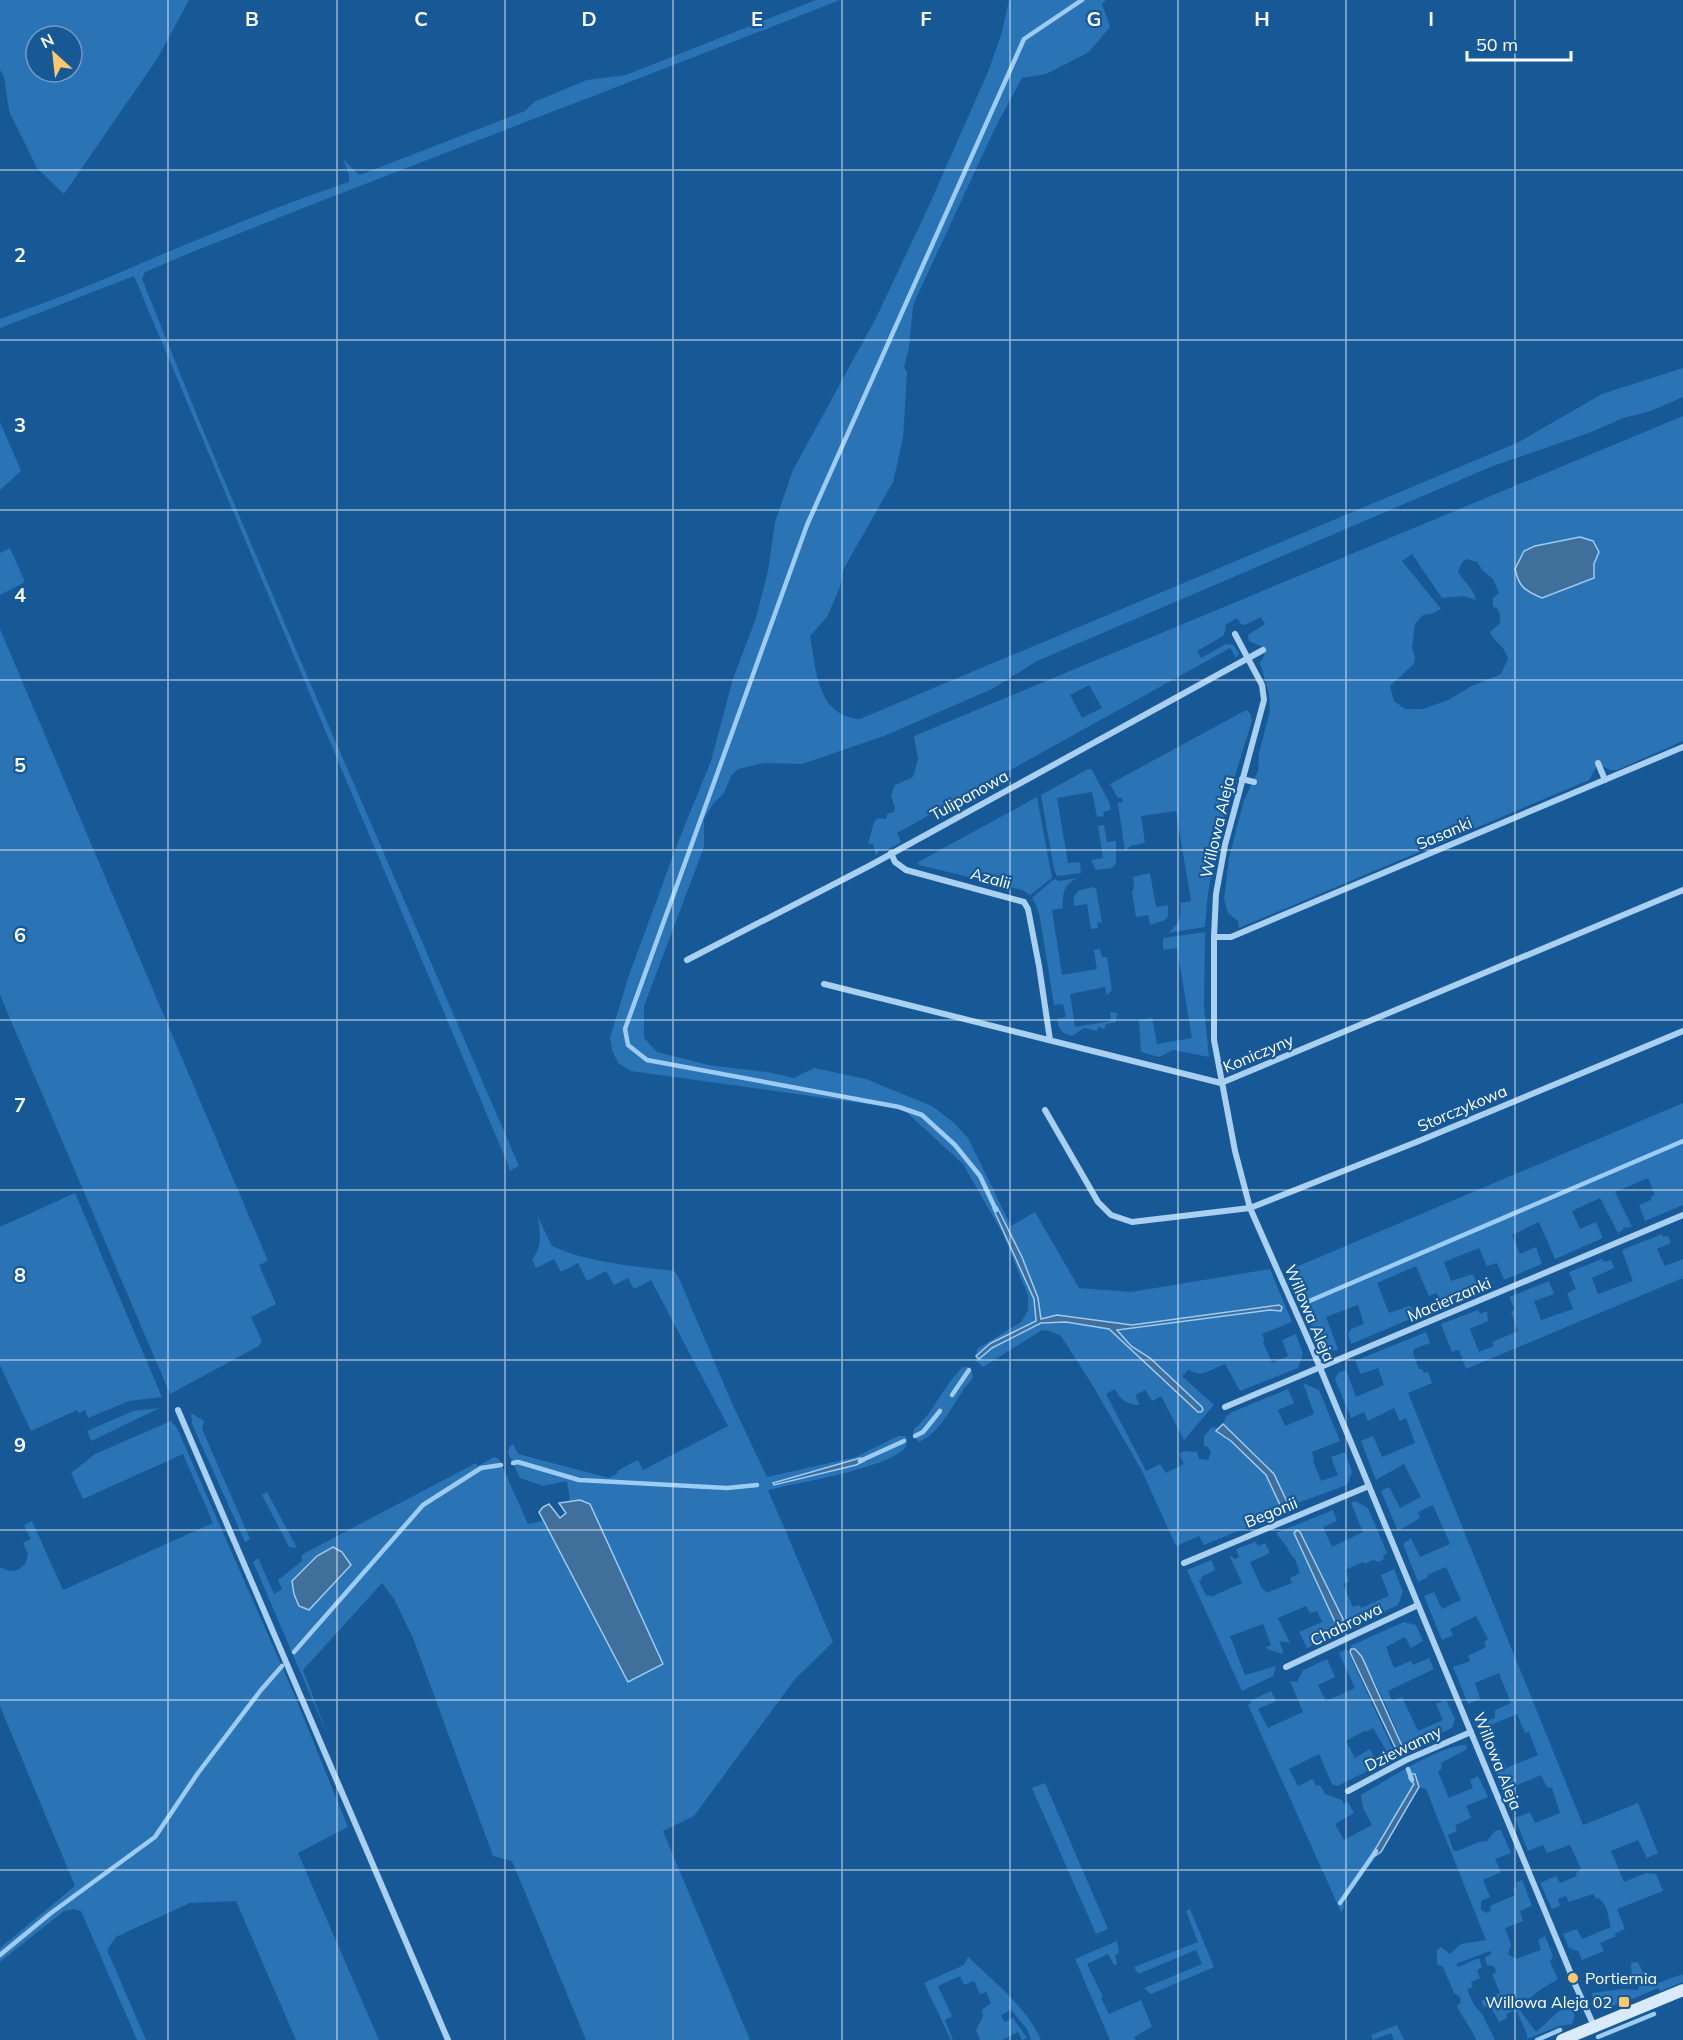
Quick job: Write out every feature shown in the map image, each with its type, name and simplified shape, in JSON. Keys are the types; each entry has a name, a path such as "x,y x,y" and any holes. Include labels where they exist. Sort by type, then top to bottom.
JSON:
{"street":[{"name":"Willowa Aleja","path":"1235,634 1262,685 1264,700 1225,844 1216,894 1214,1041 1235,1151 1250,1208 1320,1369 1571,1974"},
{"name":"Tulipanowa","path":"687,960 891,853 1263,650"},
{"name":"Sasanki","path":"1214,937 1231,937 1683,747"},
{"path":"1598,763 1605,780"},
{"path":"1242,779 1254,782"},
{"name":"Azalii","path":"891,853 895,862 906,870 1024,902 1028,909 1039,966 1050,1040"},
{"name":"Koniczyny","path":"824,984 1221,1083 1683,890"},
{"name":"Storczykowa","path":"1045,1110 1098,1202 1111,1215 1132,1222 1250,1208 1419,1141 1683,1031"},
{"name":"Macierzanki","path":"1224,1407 1320,1369 1683,1215"},
{"path":"178,1410 448,2040"},
{"name":"Begonii","path":"1184,1563 1369,1486"},
{"name":"Chabrowa","path":"1286,1667 1418,1605"},
{"name":"Dziewanny","path":"1348,1791 1406,1760 1471,1732"},
{"path":"1574,1982 1594,2027"},
{"path":"1562,2040 1683,1990"}],"shaded area":[{"path":"0,0 189,0 157,59 64,194 37,168 9,111 4,76 0,70"},
{"path":"816,0 840,0 192,252 145,272 142,279 299,657 519,1166 509,1171 134,276 0,328 0,319 90,285 256,216 349,182 343,159 360,175 525,111 534,102 587,80 626,75"},
{"path":"1009,0 1106,0 1102,4 1110,27 1089,52 1046,74 1022,78 996,126 913,306 909,347 904,367 907,372 903,438 893,482 843,570 840,587 827,617 810,636 821,689 835,710 846,716 860,719 1519,442 1602,394 1683,368 1683,397 1648,412 1623,418 1589,433 1493,466 1037,661 992,689 884,736 802,764 764,763 738,769 731,776 724,793 713,804 704,819 704,847 644,1006 644,1038 657,1052 708,1065 767,1072 794,1078 814,1068 866,1079 932,1106 954,1123 968,1138 1011,1226 1035,1212 1079,1288 1131,1292 1270,1269 1292,1322 1262,1334 1265,1341 1263,1342 1272,1363 1288,1356 1282,1340 1296,1334 1303,1354 1298,1368 1240,1391 1225,1364 1202,1373 1189,1369 1182,1376 1214,1405 1184,1440 1161,1396 1152,1401 1145,1390 1135,1395 1140,1405 1125,1401 1115,1389 1106,1394 1146,1471 1160,1464 1166,1473 1184,1464 1179,1454 1184,1451 1197,1452 1199,1459 1208,1460 1211,1452 1208,1447 1204,1446 1204,1436 1212,1427 1218,1428 1216,1431 1231,1441 1266,1475 1282,1509 1278,1511 1279,1514 1204,1545 1199,1536 1176,1546 1142,1471 1061,1336 1042,1330 983,1367 976,1361 977,1349 1021,1322 1028,1310 1028,1295 1002,1232 963,1164 903,1109 631,1071 618,1063 610,1038 628,978 678,842 711,761 733,679 756,618 768,571 775,522 793,470 876,318 927,210 988,72 1002,32"},
{"path":"1683,416 1683,741 1617,770 1610,770 1598,764 1589,780 1239,928 1238,921 1228,913 1224,899 1229,858 1244,800 1258,771 1259,753 1270,711 1269,694 1260,663 1265,654 1261,646 1249,641 1248,635 1265,624 1261,617 1245,625 1241,624 1237,618 1225,625 1223,636 1197,651 1201,658 1226,644 1233,645 1239,653 1236,658 1230,648 897,833 901,842 887,850 879,851 876,856 873,844 868,844 874,822 878,818 886,819 887,814 894,812 891,796 895,785 913,777 918,759 914,736","holes":["1412,554 1442,598 1463,596 1476,600 1458,572 1462,562 1467,559 1477,562 1493,579 1499,593 1493,598 1493,607 1497,608 1500,614 1500,623 1490,632 1508,659 1501,674 1472,686 1448,700 1423,709 1405,709 1394,701 1390,686 1414,664 1415,657 1412,648 1415,624 1423,615 1441,609 1402,561","1089,685 1102,708 1082,718 1070,695"]},
{"path":"0,422 21,471 0,490"},
{"path":"1580,537 1593,541 1599,552 1594,564 1594,578 1542,598 1524,588 1515,569 1524,551 1535,546"},
{"path":"10,548 25,582 0,595 0,553"},
{"path":"0,629 268,1261 259,1265 276,1304 251,1317 262,1341 259,1346 170,1394 0,995"},
{"path":"1246,710 1250,713 1252,721 1216,849 1205,927 1168,933 1179,920 1180,903 1191,901 1176,811 1141,816 1145,843 1130,846 1125,852 1118,803 1123,802 1110,784"},
{"path":"1088,769 1092,770 1111,810 1103,812 1104,816 1097,817 1092,792 1057,798 1068,863 1080,862 1081,873 1057,876 1041,795"},
{"path":"1037,797 1052,878 1030,895 1022,890 919,865 918,862"},
{"path":"1104,825 1107,842 1116,841 1116,863 1112,868 1096,870 1091,860 1103,858 1098,826"},
{"path":"1150,873 1156,907 1168,905 1168,916 1165,920 1150,925 1148,915 1136,917 1132,892 1133,877"},
{"path":"1078,878 1073,880 1065,890 1063,908 1052,910 1062,975 1097,969 1094,950 1100,949 1102,957 1107,957 1112,990 1107,995 1105,987 1070,994 1075,1027 1111,1021 1110,1012 1117,1013 1116,1022 1106,1024 1104,1029 1098,1027 1097,1031 1084,1028 1072,1036 1063,1032 1059,1026 1057,1019 1066,1017 1063,1004 1054,1005 1040,918 1032,898 1054,879 1059,881"},
{"path":"1092,887 1096,889 1102,922 1097,923 1098,928 1091,929 1087,904 1074,906 1074,897 1078,891"},
{"path":"1205,932 1204,1008 1209,1057 1173,1050 1159,1057 1141,1052 1139,1020 1152,1018 1157,1044 1192,1038 1177,948 1163,950 1163,938"},
{"path":"1683,1103 1683,1205 1645,1221 1639,1205 1651,1200 1651,1197 1655,1195 1648,1178 1615,1192 1632,1227 1623,1228 1618,1233 1600,1198 1572,1211 1580,1229 1596,1222 1603,1238 1555,1259 1539,1222 1512,1235 1520,1254 1536,1247 1542,1264 1504,1280 1497,1263 1487,1266 1479,1248 1444,1262 1451,1281 1473,1274 1480,1290 1442,1305 1437,1293 1429,1296 1416,1266 1377,1283 1389,1313 1410,1306 1417,1316 1351,1344 1348,1334 1351,1329 1364,1324 1358,1305 1326,1317 1338,1349 1333,1351 1319,1346 1289,1270"},
{"path":"75,1193 162,1397 129,1401 88,1418 85,1410 79,1413 77,1410 31,1431 0,1365 0,1227"},
{"path":"995,1207 1022,1257 1038,1298 1041,1319 1057,1315 1132,1325 1279,1305 1282,1307 1281,1311 1270,1310 1117,1330 1131,1346 1150,1358 1202,1407 1201,1412 1198,1412 1109,1329 1066,1322 1041,1323 992,1348 979,1359 976,1356 991,1343 1036,1321 1034,1299 993,1208"},
{"path":"538,1217 552,1246 566,1252 612,1263 674,1271 767,1477 856,1457 898,1436 907,1438 902,1451 875,1464 838,1475 768,1490 833,1642 795,1679 694,1816 663,1831 750,2040 586,2040 512,1861 493,1856 413,1638 394,1599 382,1583 303,1670 328,1736 253,1562 258,1558 274,1594 282,1589 278,1580 302,1561 302,1555 305,1553 476,1463 478,1466 494,1457 499,1459 528,1524 543,1521 627,1681 663,1664 580,1500 570,1501 567,1481 543,1486 520,1478 508,1453 513,1444 518,1454 609,1478 638,1460 643,1470 728,1426 651,1280 634,1289 628,1278 614,1285 606,1271 587,1281 578,1263 561,1272 554,1259 536,1268 532,1260 539,1244"},
{"path":"1662,1234 1663,1237 1668,1236 1671,1243 1657,1249 1665,1266 1683,1259 1683,1278 1466,1369 1459,1350 1452,1352 1441,1324 1478,1310 1480,1314 1487,1311 1488,1321 1470,1329 1479,1352 1494,1346 1492,1342 1518,1331 1511,1312 1515,1310 1509,1297 1549,1281 1554,1294 1534,1301 1541,1320 1573,1309 1567,1293 1576,1289 1569,1272 1602,1259 1604,1262 1611,1260 1614,1268 1592,1278 1598,1294 1633,1281 1622,1250"},
{"path":"1426,1332 1430,1343 1414,1349 1413,1353 1419,1369 1422,1369 1424,1373 1428,1372 1432,1383 1408,1393 1583,1825 1638,1803 1658,1853 1647,1858 1638,1840 1611,1851 1624,1882 1646,1873 1656,1874 1663,1891 1617,1909 1625,1929 1600,1943 1604,1951 1582,1960 1578,1951 1569,1948 1563,1934 1577,1929 1582,1939 1611,1927 1606,1908 1602,1901 1596,1899 1593,1894 1569,1902 1566,1896 1558,1899 1560,1906 1552,1909 1540,1883 1556,1876 1560,1883 1577,1876 1576,1873 1581,1869 1570,1845 1547,1853 1543,1845 1528,1851 1515,1818 1530,1812 1535,1823 1560,1813 1552,1788 1547,1787 1541,1775 1504,1791 1487,1751 1489,1744 1495,1743 1506,1768 1538,1755 1529,1732 1525,1733 1517,1714 1479,1730 1476,1724 1495,1718 1495,1710 1511,1703 1499,1673 1475,1683 1480,1699 1468,1704 1453,1667 1470,1661 1468,1656 1486,1647 1484,1642 1488,1639 1476,1616 1450,1629 1453,1635 1442,1640 1424,1596 1434,1592 1442,1609 1461,1600 1446,1567 1427,1575 1428,1577 1418,1582 1403,1544 1411,1538 1420,1557 1450,1544 1433,1505 1418,1512 1420,1518 1398,1531 1381,1491 1389,1487 1400,1508 1421,1497 1404,1464 1376,1480 1361,1441 1373,1436 1382,1457 1415,1443 1406,1418 1400,1421 1394,1408 1368,1421 1364,1412 1351,1418 1335,1379 1338,1373 1346,1370 1356,1397 1384,1385 1378,1368 1361,1374 1355,1361"},
{"path":"963,1367 968,1367 972,1371 973,1378 943,1422 928,1437 919,1442 913,1435 914,1429 928,1415"},
{"path":"1303,1383 1319,1390 1340,1441 1312,1452 1321,1481 1338,1475 1331,1457 1345,1452 1352,1472 1347,1485 1289,1506 1274,1474 1223,1424 1232,1412 1288,1389 1294,1403 1278,1410 1285,1426 1314,1414"},
{"path":"160,1408 91,1441 87,1431 133,1411"},
{"path":"191,1413 204,1421 202,1429 250,1539 245,1542 192,1424"},
{"path":"171,1421 177,1428 294,1694 348,1827 298,1853 379,2040 296,2040 236,1901 190,1903 116,1937 107,1950 146,2040 137,2040 81,1911 74,1909 64,1911 0,1962 0,1948 75,1886 0,1706 0,1567 14,1571 25,1564 28,1554 23,1543 31,1539 24,1525 32,1521 63,1590 213,1523 183,1454 83,1499 71,1473 95,1454"},
{"path":"1223,1424 1274,1474 1289,1506 1286,1509 1282,1509 1266,1475 1231,1441 1216,1431"},
{"path":"860,1458 864,1461 856,1465 774,1485 773,1483"},
{"path":"267,1492 297,1548 289,1547 262,1495"},
{"path":"580,1500 590,1504 663,1664 628,1682 539,1512 549,1504 560,1518 566,1513 559,1503"},
{"path":"1355,1501 1368,1508 1387,1553 1379,1562 1373,1560 1365,1564 1363,1562 1345,1570 1349,1581 1343,1584 1353,1607 1360,1605 1361,1608 1389,1596 1381,1575 1394,1569 1403,1592 1398,1605 1307,1648 1299,1632 1322,1622 1317,1611 1310,1613 1306,1606 1278,1618 1290,1643 1279,1641 1282,1654 1265,1648 1271,1645 1263,1624 1230,1636 1245,1675 1276,1666 1273,1676 1242,1691 1187,1570 1211,1560 1215,1570 1201,1577 1199,1581 1206,1596 1211,1597 1242,1583 1230,1557 1234,1559 1239,1557 1236,1549 1256,1542 1258,1546 1265,1543 1270,1553 1250,1562 1262,1589 1266,1593 1292,1583 1290,1578 1300,1573 1294,1557 1276,1533 1333,1510 1337,1521 1323,1527 1332,1547 1363,1532 1351,1503","holes":["1300,1532 1335,1601 1326,1603 1302,1551"]},
{"path":"1297,1530 1343,1619 1340,1625 1335,1622 1294,1533"},
{"path":"333,1547 342,1552 351,1565 309,1610 299,1606 292,1581 317,1556"},
{"path":"1404,1622 1416,1625 1423,1641 1411,1648 1405,1637 1386,1647 1394,1668 1411,1661 1413,1665 1429,1658 1434,1669 1388,1691 1392,1701 1402,1697 1418,1731 1443,1720 1436,1704 1446,1700 1455,1719 1452,1728 1400,1753 1402,1745 1380,1692 1365,1665 1350,1646"},
{"path":"1347,1649 1396,1756 1391,1759 1373,1728 1346,1741 1355,1758 1370,1749 1378,1766 1337,1786 1332,1784 1319,1754 1289,1769 1298,1786 1313,1779 1316,1786 1320,1785 1325,1794 1342,1800 1344,1804 1348,1802 1354,1813 1335,1824 1344,1840 1372,1825 1363,1808 1361,1795 1428,1757 1466,1745 1467,1749 1441,1763 1442,1768 1438,1772 1449,1798 1473,1788 1470,1780 1478,1776 1488,1797 1466,1806 1471,1818 1455,1825 1457,1831 1448,1835 1453,1850 1457,1851 1487,1841 1495,1831 1501,1830 1511,1853 1495,1859 1501,1872 1483,1880 1490,1897 1481,1901 1481,1910 1487,1913 1491,1910 1490,1906 1515,1895 1513,1889 1517,1887 1515,1883 1522,1880 1532,1906 1520,1911 1523,1921 1505,1928 1511,1944 1508,1954 1516,1959 1541,1950 1538,1940 1545,1936 1553,1956 1550,1962 1558,1979 1537,1992 1520,2008 1521,2012 1536,2032 1569,2005 1575,2015 1572,2024 1559,2026 1527,2039 1516,2010 1506,2014 1507,2018 1499,2022 1490,2005 1484,2007 1481,2001 1500,1993 1492,1974 1496,1970 1493,1966 1487,1965 1485,1957 1492,1954 1490,1951 1456,1964 1458,1967 1479,1958 1482,1967 1477,1970 1480,1978 1471,1982 1473,1987 1467,1989 1495,2040 1476,2040 1457,2006 1461,2002 1460,1997 1454,1993 1443,1967 1437,1964 1437,1950 1441,1947 1450,1954 1461,1944 1486,1940 1426,1789 1419,1787 1417,1779 1378,1843 1375,1856 1377,1855 1343,1902 1344,1907 1341,1912 1248,1705 1250,1701 1271,1691 1276,1701 1258,1709 1268,1728 1303,1712 1290,1681 1297,1682 1303,1670 1327,1659 1335,1677 1318,1685 1326,1701 1355,1688 1339,1653"},
{"path":"1351,1649 1355,1649 1362,1657 1402,1746 1400,1753 1356,1665 1350,1652"},
{"path":"1410,1774 1415,1774 1419,1787 1381,1852 1375,1856 1373,1853 1414,1784 1409,1778"},
{"path":"1045,1783 1108,1929 1096,1934 1032,1788"},
{"path":"1190,1909 1214,1967 1151,1994 1144,1988 1202,1964 1196,1950 1138,1974 1134,1967 1198,1942 1186,1911"},
{"path":"1117,1941 1119,1953 1115,1955 1117,1964 1114,1965 1108,1954 1087,1964 1109,2014 1141,2000 1152,2027 1134,2037 1136,2040 1110,2040 1075,1959"},
{"path":"968,1957 1027,2016 1041,2040 1031,2040 1027,2029 1011,2010 1001,2015 1004,2022 1013,2018 1027,2038 1022,2040 1018,2032 1002,2040 980,2040 976,2030 983,2016 982,2010 991,2003 986,1992 980,1994 974,1981 964,1985 960,1976 938,1986 952,2016 945,2020 953,2040 951,2040 924,1983 964,1965"},
{"path":"1638,1962 1649,1986 1683,1974 1683,1982 1660,1991 1658,1988 1630,2000 1629,1997 1608,2008 1598,2007 1592,1993 1623,1989 1638,1990 1641,1980 1632,1980 1631,1963"},
{"path":"1397,2025 1404,2040 1394,2040 1391,2033 1373,2040 1371,2035"}],"waterway":[{"path":"996,1210 980,1176 955,1145 922,1115 899,1107 647,1060 628,1045 625,1029 807,525 1024,39 1082,0"},
{"path":"1307,1302 1683,1141"},
{"path":"952,1395 969,1370"},
{"path":"915,1436 923,1432 940,1411"},
{"path":"860,1461 904,1441"},
{"path":"513,1463 518,1462 579,1480 727,1488 757,1485"},
{"path":"294,1652 423,1505 481,1468 501,1465"},
{"path":"0,1955 51,1913 155,1837 198,1773 282,1666"},
{"path":"1408,1769 1412,1780"},
{"path":"1340,1903 1376,1851"},
{"path":"1598,2037 1654,2014"},
{"path":"1537,2040 1560,2030"}],"place":[{"name":"Portiernia","path":"1573,1978"},
{"name":"Willowa Aleja 02","path":"1624,2002"}]}
